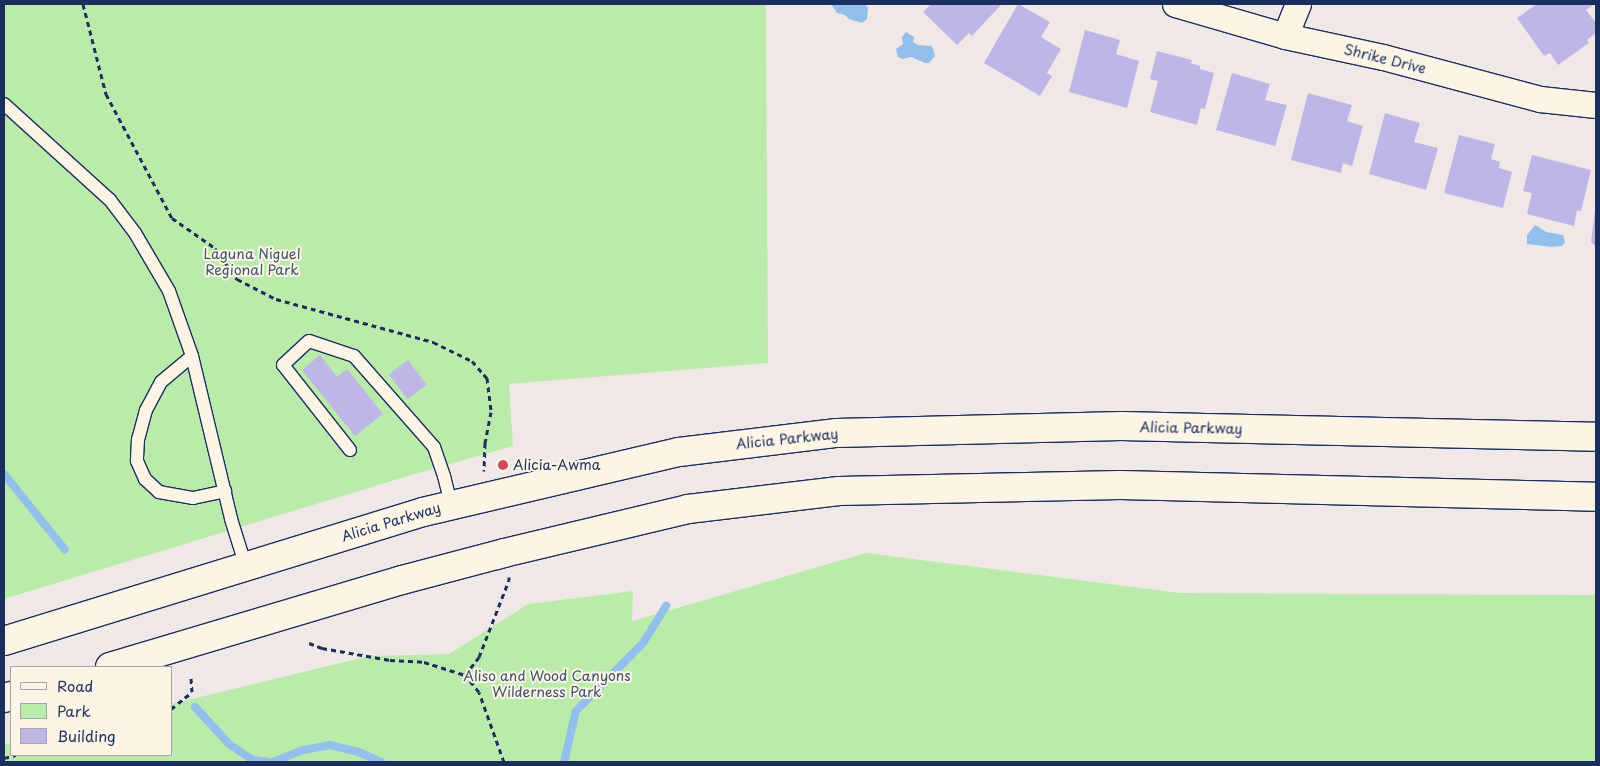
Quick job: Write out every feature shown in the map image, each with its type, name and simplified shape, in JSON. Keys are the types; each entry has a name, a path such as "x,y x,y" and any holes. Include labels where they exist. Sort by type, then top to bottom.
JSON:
{"main road":[{"name":"Alicia Parkway","path":"4,641 451,505 679,452 837,433 1121,426 1596,438"},
{"path":"113,666 402,580 504,553 688,509 839,491 1120,485 1596,497"}],"street":[{"name":"Shrike Drive","path":"1175,4 1285,36 1383,57 1540,99 1596,106"},
{"path":"1285,36 1298,4"}],"lane":[{"path":"4,104 110,200 135,233 169,291 192,356 225,491 246,567"},
{"path":"350,450 283,365 309,341 354,356 434,446 451,505"},
{"path":"192,356 161,382 146,410 138,439 137,461 145,478 159,492 193,498 225,491"}],"path":[{"path":"83,4 106,94 172,218 215,248 237,279 276,299 433,342 472,361 486,378 491,412 483,468 490,496"},
{"path":"465,675 479,657 509,580 504,553"},
{"path":"309,643 322,648 390,660 424,662 465,675 479,692 504,762"},
{"path":"172,708 192,692 191,678"}],"green space":[{"name":"Laguna Niguel Regional Park","path":"4,4 766,4 768,363 509,384 513,446 4,599"},
{"name":"Aliso and Wood Canyons Wilderness Park","path":"866,553 1180,593 1596,595 1596,762 4,762 4,745 10,743 10,756 172,756 172,704 369,656 449,654 528,604 633,591 632,621"}],"water":[{"path":"831,4 865,4 868,8 867,19 862,23 849,19 845,15 837,13"},
{"path":"906,32 914,37 913,42 918,45 932,46 935,56 929,63 911,57 902,59 898,57 896,49 903,44 902,37"},
{"path":"1535,225 1546,232 1563,235 1565,242 1562,246 1552,247 1527,244 1527,235"}],"building":[{"path":"931,4 1001,5 972,36 969,33 957,45 923,12"},
{"path":"1018,4 1050,22 1041,37 1061,49 1047,73 1052,76 1040,96 984,63"},
{"path":"1537,4 1595,4 1586,10 1596,23 1596,33 1587,40 1589,43 1558,65 1550,53 1544,56 1517,18"},
{"path":"1085,30 1120,40 1116,54 1139,61 1127,108 1069,92"},
{"path":"1157,51 1192,60 1191,63 1200,66 1200,69 1214,73 1205,109 1201,108 1197,125 1150,112 1158,81 1150,79"},
{"path":"1232,73 1270,84 1265,100 1287,105 1275,146 1216,130"},
{"path":"1308,93 1352,105 1347,121 1363,126 1352,166 1343,163 1341,173 1291,160"},
{"path":"1385,113 1420,123 1414,142 1438,148 1426,190 1369,174"},
{"path":"1459,135 1495,144 1491,159 1500,162 1499,168 1512,172 1503,208 1444,193"},
{"path":"1532,155 1591,170 1581,211 1577,210 1574,226 1527,214 1532,193 1523,191"},
{"path":"1596,211 1596,247 1591,242"},
{"path":"320,355 337,377 347,369 383,414 355,436 302,370"},
{"path":"408,360 427,385 407,399 389,374"}],"waterway":[{"path":"4,474 65,550"},
{"path":"564,762 576,711 643,643 666,606"},
{"path":"195,707 229,744 253,760 269,762"},
{"path":"273,762 303,750 330,745 361,753 381,762"}],"place":[{"name":"Alicia-Awma","path":"503,465"}]}
